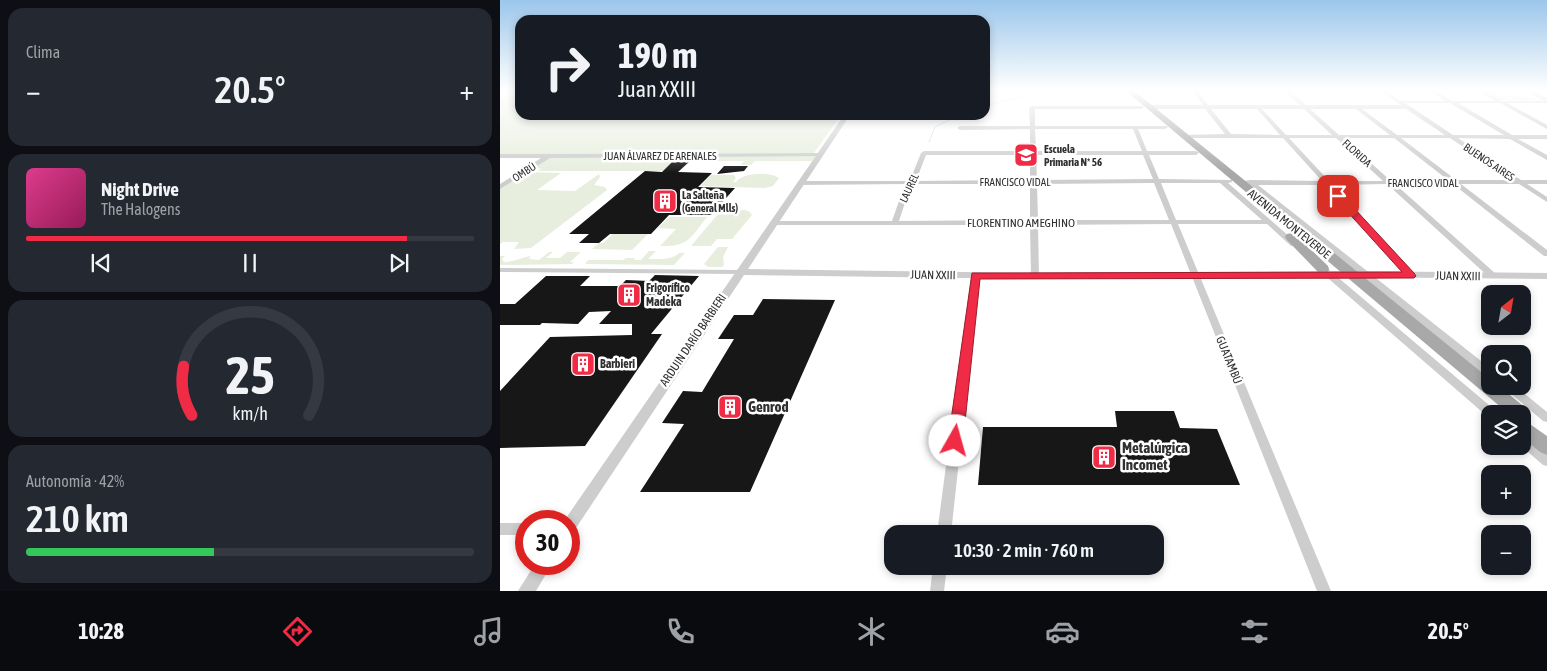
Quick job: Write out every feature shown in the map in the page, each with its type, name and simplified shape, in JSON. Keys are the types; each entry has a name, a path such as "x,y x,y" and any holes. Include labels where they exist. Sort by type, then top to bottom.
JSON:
{"main road":[{"name":"AVENIDA MONTEVERDE","path":"1156,118 1336,273 1496,405"},
{"name":"AVENIDA MONTEVERDE","path":"1160,118 1185,136 1230,182 1336,273 1433,341 1511,405"},
{"path":"1372,280 1382,292 1426,330 1433,341"},
{"name":"AVENIDA MONTEVERDE","path":"1531,422 1547,435"},
{"path":"1531,434 1547,447"}],"street":[{"path":"1032,118 1035,276"},
{"path":"1216,118 1230,136"},
{"path":"1267,118 1410,276"},
{"name":"FLORIDA","path":"1318,118 1494,276"},
{"path":"1370,118 1547,254"},
{"name":"BUENOS AIRES","path":"1422,118 1547,200"},
{"path":"1478,118 1547,158"},
{"path":"1531,118 1547,126"},
{"name":"ARDUIN DARÍO BARBIERI","path":"580,510 843,120"},
{"path":"960,128 1165,127"},
{"name":"GUATAMBÚ","path":"1135,128 1324,591"},
{"path":"1185,136 1547,137"},
{"path":"1033,153 1196,152"},
{"name":"LAUREL","path":"894,223 909,182 916,173 924,153 1033,153"},
{"name":"JUAN ÁLVAREZ DE ARENALES","path":"500,156 819,155"},
{"name":"OMBÚ","path":"500,187 548,156"},
{"path":"1230,182 1269,222 1336,273 1482,405"},
{"name":"AVENIDA MONTEVERDE","path":"1250,182 1481,366"},
{"name":"FRANCISCO VIDAL","path":"800,183 1547,182"},
{"name":"FLORENTINO AMEGHINO","path":"774,223 1034,224 1269,222"},
{"name":"JUAN XXIII","path":"500,270 1035,276 1194,276 1336,273 1372,280 1410,276 1547,276"},
{"path":"945,525 975,275"},
{"path":"1518,395 1547,418"},
{"path":"1531,448 1547,461"},
{"path":"500,529 515,529"},
{"path":"526,591 537,575"},
{"path":"937,591 939,575"}],"green space":[{"path":"500,118 515,118 515,120 837,120 814,153 500,154"},
{"path":"549,156 816,156 812,161 755,161 751,165 741,165 744,161 672,161 665,169 674,171 538,171 542,168 526,172"},
{"path":"523,172 561,173 537,190 575,191 599,174 600,177 594,185 605,187 607,190 531,248 514,249 519,242 503,242 500,244 500,187"},
{"path":"756,174 769,174 779,178 773,186 765,188 700,186 711,175 734,175 736,178 733,182"},
{"path":"745,210 752,215 732,239 717,239 711,246 691,246 718,214 726,211"},
{"path":"669,217 707,217 688,240 677,245 660,246 676,229 658,228"},
{"path":"613,234 648,234 632,250 592,249 599,243 603,243"},
{"path":"718,247 728,247 723,257 724,265 722,267 708,267 704,264"},
{"path":"649,251 656,251 648,259 669,258 679,253 685,253 674,265 585,264 588,260 635,258 634,260 641,260"},
{"path":"549,252 553,252 546,258 560,258 567,252 581,252 570,262 574,262 572,264 500,265 500,256 505,256 502,259 504,262 531,256 529,259 539,260"}],"building":[{"name":"La Salteña (General Mlls)","path":"672,162 689,162 678,172 712,173 698,187 735,188 711,215 669,215 651,234 610,234 599,243 579,243 589,234 569,234 645,171 662,172"},
{"path":"724,166 748,166 744,171 717,174"},
{"name":"Barbieri","path":"655,275 699,276 651,334 662,334 585,446 500,448 500,391 550,337 632,335 632,324 599,324 611,311 589,312 578,324 500,325 500,304 515,304 546,276 590,276 580,286 620,286 626,280 649,281"},
{"name":"Genrod","path":"763,299 835,300 750,492 640,492 684,424 662,423 683,391 702,392 734,339 718,339 734,315 753,315"},
{"name":"Metalúrgica Incomet","path":"1115,411 1174,411 1180,428 1217,429 1240,485 978,485 983,427 1117,427"}],"waterway":[{"path":"929,142 935,127 949,120"}],"place":[{"name":"Escuela Primaria N* 56","path":"1026,155"},
{"name":"La Salteña (General Mlls)","path":"665,201"},
{"name":"Frigorífico Madeka","path":"629,295"},
{"name":"Barbieri","path":"583,364"},
{"name":"Genrod","path":"730,407"},
{"name":"Metalúrgica Incomet","path":"1104,457"}],"route":[{"path":"955,441 975,275 1194,276 1339,274 1410,276 1338,196"}]}
